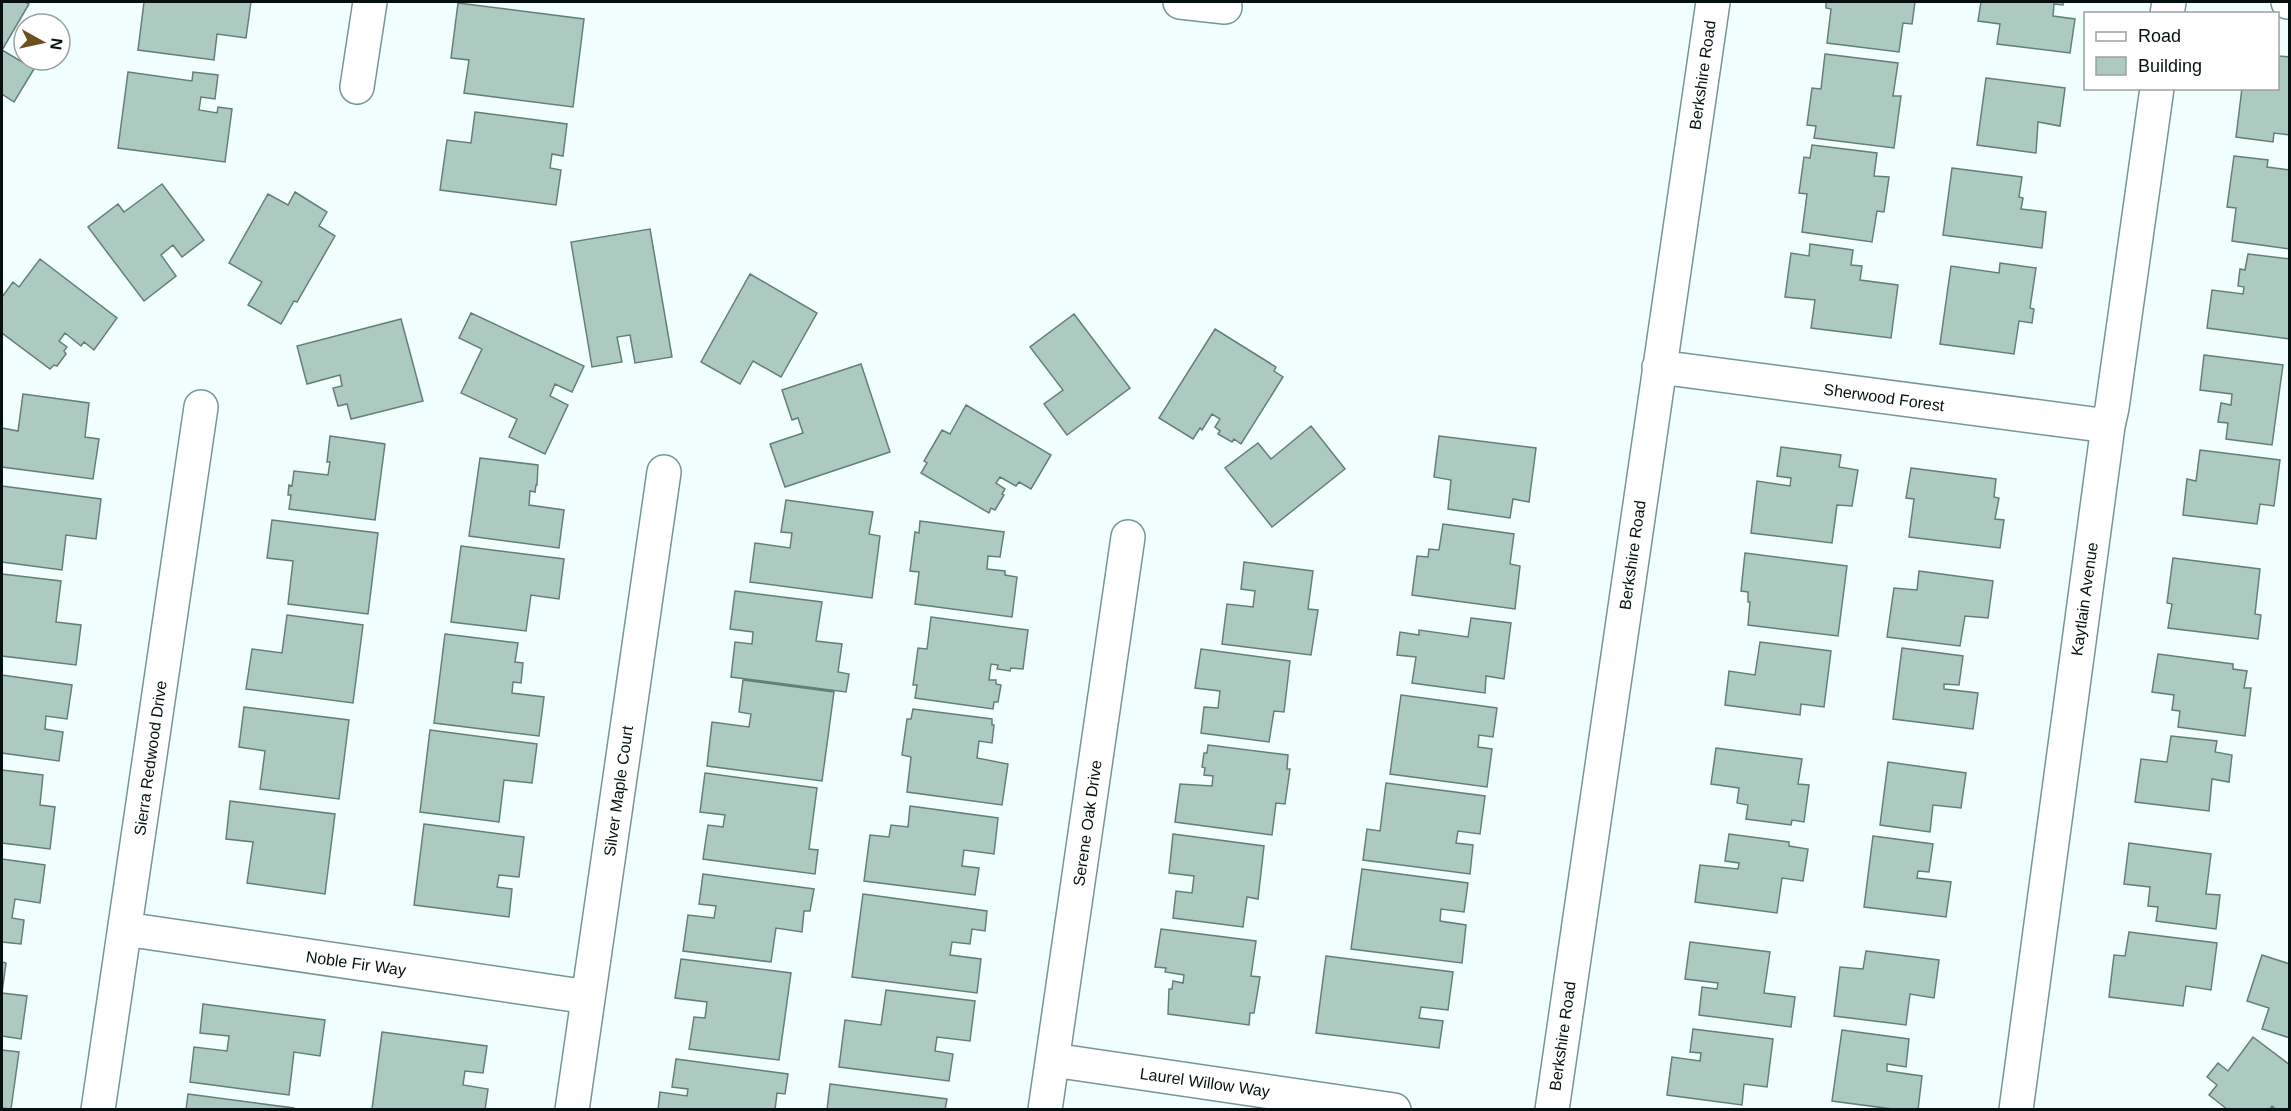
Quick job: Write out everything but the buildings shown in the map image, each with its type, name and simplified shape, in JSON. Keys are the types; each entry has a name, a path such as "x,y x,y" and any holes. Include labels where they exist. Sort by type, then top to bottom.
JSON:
{"street":[{"path":"357,87 370,2"},
{"path":"1180,2 1225,7"},
{"name":"Berkshire Road","path":"1552,1110 1713,2"},
{"name":"Kaytlain Avenue","path":"2016,1110 2108,426 2157,90"},
{"name":"Sherwood Forest","path":"1659,367 2108,426"},
{"name":"Sierra Redwood Drive","path":"98,1110 201,407"},
{"name":"Silver Maple Court","path":"572,1110 664,472"},
{"name":"Serene Oak Drive","path":"1045,1110 1128,537"},
{"name":"Noble Fir Way","path":"124,929 588,997"},
{"name":"Laurel Willow Way","path":"1053,1060 1394,1110"}]}
